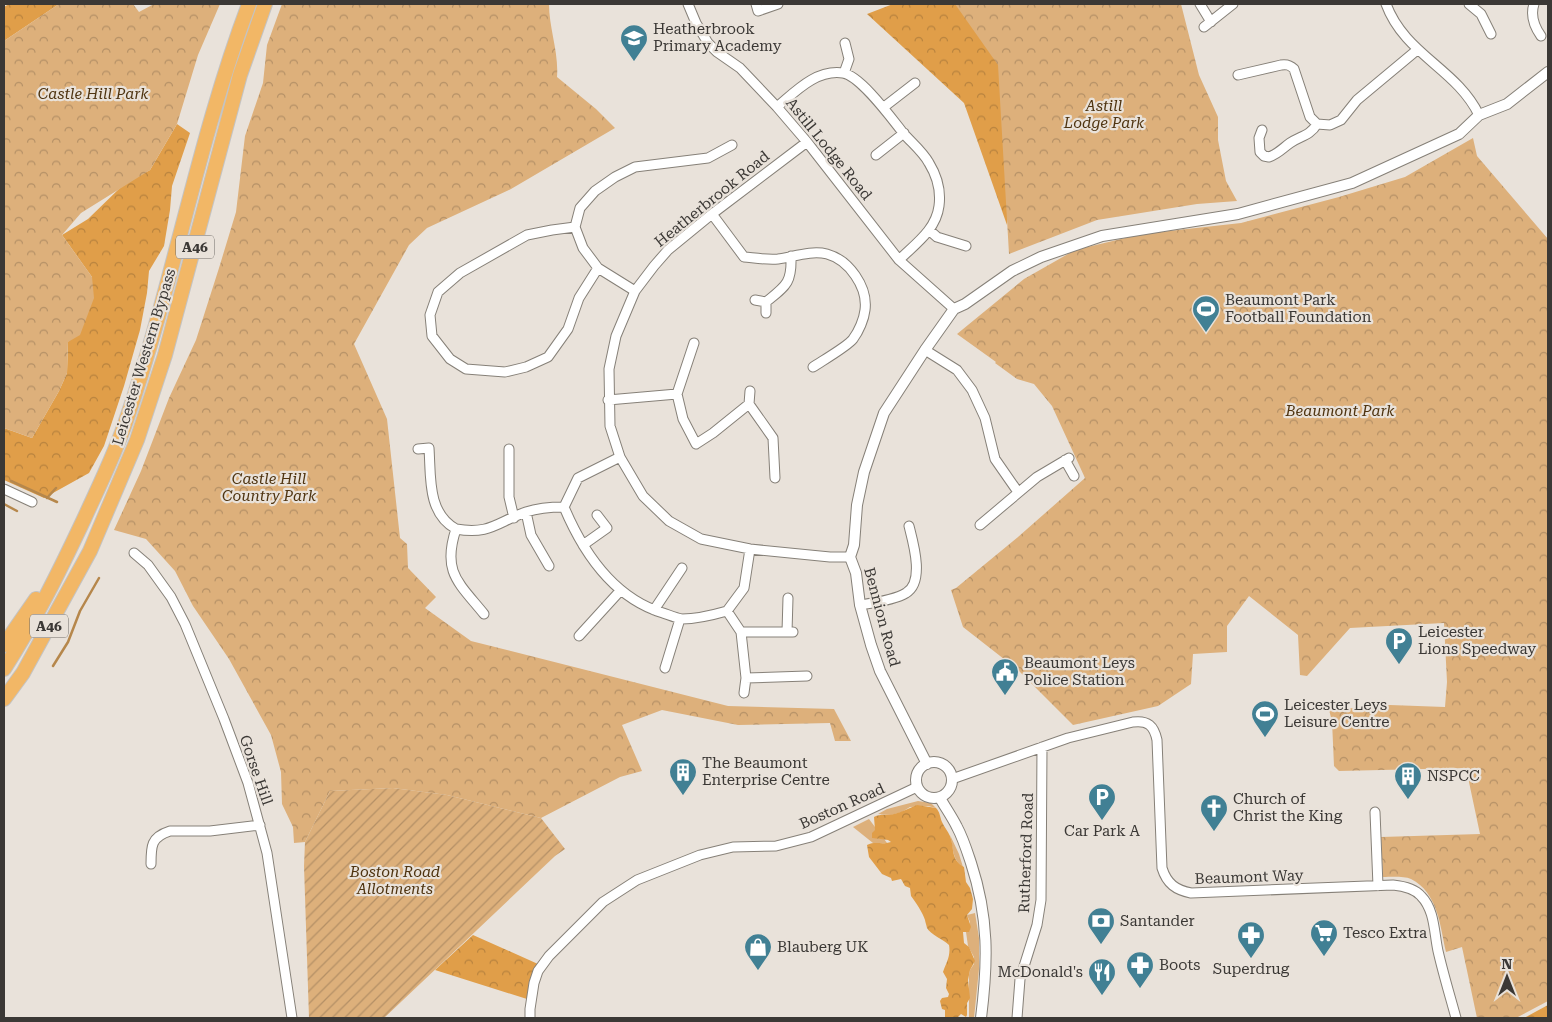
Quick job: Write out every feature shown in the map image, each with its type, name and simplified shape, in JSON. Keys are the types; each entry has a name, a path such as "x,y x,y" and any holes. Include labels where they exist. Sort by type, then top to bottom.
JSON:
{"highway":[{"name":"Leicester Western Bypass","path":"74,540 99,487 127,419 224,78 249,4"},
{"name":"Leicester Western Bypass","path":"23,672 90,551 118,489 137,440 165,354 240,75 265,4"},
{"name":"A46","path":"4,644 74,540"},
{"name":"A46","path":"4,669 49,593 74,540"},
{"name":"A46","path":"4,699 23,672"},
{"name":"A46","path":"4,709 23,672"}],"street":[{"name":"Astill Lodge Road","path":"688,4 696,23 708,43 717,52 740,68 777,107 807,142 899,260 954,309"},
{"path":"756,4 758,11 778,4"},
{"path":"1200,4 1207,25 1233,4"},
{"path":"1386,4 1399,30 1417,50 1454,81 1474,104 1480,115"},
{"path":"1469,4 1480,14 1491,34"},
{"path":"1534,4 1533,19 1541,36"},
{"path":"844,73 848,59 845,43"},
{"path":"1238,75 1286,64 1291,66 1294,69 1310,117 1317,124 1330,124 1341,120 1357,100 1417,50"},
{"path":"850,557 854,545 857,505 864,472 884,413 954,309 965,304 1012,271 1041,256 1102,236 1238,214 1352,183 1459,134 1480,115 1507,104 1548,72"},
{"path":"777,107 810,80 826,74 844,73 858,82 884,108 929,162 940,188 939,207 935,223 899,260"},
{"path":"884,108 915,83"},
{"path":"1262,130 1259,138 1260,152 1269,158 1276,155 1293,141 1310,133 1317,124"},
{"path":"876,155 904,133"},
{"name":"Heatherbrook Road","path":"807,142 668,250 635,291 616,336 609,369 608,400 610,426 620,457 642,496 669,521 701,539 750,549 830,557 850,557"},
{"path":"635,291 598,268 583,248 574,228 580,208 595,191 615,176 635,167 708,158 732,145"},
{"path":"712,214 744,257 777,259 791,256 826,254 842,260 854,274 862,291 865,309 862,322 853,340 813,367"},
{"path":"574,228 527,235 460,273 438,292 430,315 432,336 450,359 466,369 505,372 548,357 568,329 579,298 598,268"},
{"path":"929,230 937,237 966,246"},
{"path":"755,300 766,302 786,286 792,272 791,256"},
{"path":"766,302 766,313"},
{"path":"694,343 677,394 683,419 696,444 749,404"},
{"path":"925,350 957,370 972,390 985,418 995,459 1018,492"},
{"path":"750,391 749,404 773,438 775,478"},
{"path":"608,400 677,394"},
{"path":"418,449 429,448 432,498 441,516 449,525 456,529 470,532 484,530 526,512 564,507"},
{"path":"509,449 510,498 514,518"},
{"path":"620,457 578,478 564,507 574,531 590,556 620,591 654,610 680,619 727,611 744,588 750,549"},
{"path":"980,525 1037,476 1067,459 1074,476"},
{"path":"4,489 32,502"},
{"path":"526,512 531,535 549,566"},
{"path":"583,545 607,528 597,514"},
{"path":"860,605 900,596 907,593 912,587 916,569 909,526"},
{"path":"456,529 450,557 453,573 460,585 484,614"},
{"name":"Gorse Hill","path":"134,553 148,565 171,597 185,624 248,783 267,853 292,1018"},
{"name":"Bennion Road","path":"850,557 856,573 860,605 880,671 927,764"},
{"path":"654,610 682,568"},
{"path":"579,636 620,591"},
{"path":"741,632 790,632 788,598"},
{"path":"727,611 741,632 746,678 744,693"},
{"path":"665,668 680,619"},
{"path":"746,678 807,676"},
{"name":"Beaumont Way","path":"952,779 1042,746 1088,732 1134,722 1142,721 1148,723 1153,728 1157,740 1162,868 1168,882 1175,888 1191,893 1393,885 1408,888 1421,895 1430,909 1438,951 1456,1018"},
{"name":"Rutherford Road","path":"1017,1018 1020,979 1037,925 1041,900 1042,746"},
{"path":"938,763 948,768 952,779 949,790 940,798 929,798 920,792 917,787 916,778 919,771 927,764 938,763"},
{"name":"Boston Road","path":"530,1018 534,983 538,972 549,956 603,902 636,880 700,855 733,847 776,846 811,837 917,787"},
{"path":"940,798 958,828 978,885 985,920 985,987 981,1018"},
{"path":"1375,812 1378,886"},
{"path":"151,864 151,847 158,837 164,833 170,831 210,831 260,825"}],"green space":[{"path":"9,4 59,4 4,41 4,7"},
{"name":"Castle Hill Park","path":"59,4 133,4 139,12 154,4 220,4 198,55 177,124 150,170 81,213 62,235 92,277 94,298 80,335 68,342 67,373 32,438 4,428 4,41"},
{"name":"Castle Hill Country Park","path":"282,4 549,4 557,59 557,77 596,109 615,128 511,189 427,228 409,245 354,344 387,419 400,538 407,544 408,568 436,597 425,608 471,641 728,706 834,709 851,741 835,741 830,723 738,725 662,710 622,725 642,771 620,777 541,818 447,795 393,788 330,791 305,842 294,843 293,827 282,804 281,772 271,735 229,659 193,606 175,571 146,539 114,530 141,471 169,398 196,340 219,268 236,212 245,136 263,83 267,45"},
{"path":"893,4 977,4 1013,62 1007,225 964,103 867,14"},
{"name":"Astill Lodge Park","path":"955,4 1181,4 1199,75 1218,117 1218,140 1226,181 1237,201 1197,204 1097,220 1009,254 998,65"},
{"path":"177,124 190,133 172,186 164,246 149,271 140,330 104,446 89,473 44,498 4,480 4,428 32,438 67,373 68,342 92,277 62,235 88,219 124,184 150,170"},
{"name":"Beaumont Park","path":"1473,138 1477,156 1548,239 1548,1001 1516,1018 1477,1018 1462,947 1446,952 1436,911 1427,893 1411,879 1383,877 1381,837 1480,834 1466,768 1339,771 1334,766 1332,721 1329,710 1390,705 1445,707 1447,682 1444,623 1350,628 1307,676 1300,675 1298,635 1249,596 1227,626 1227,652 1193,654 1191,684 1158,706 1073,725 1018,670 963,627 951,590 956,588 1018,537 1085,478 1052,406 1034,384 1017,379 957,334 1024,279 1075,250 1142,234 1241,223 1339,197 1405,177"},
{"name":"Boston Road Allotments","path":"393,788 447,795 541,818 565,849 555,856 384,1018 309,1018 304,866 305,842 330,791"},
{"path":"918,801 931,803 936,808 928,806 910,807 902,812 891,815 878,814 887,809"},
{"path":"917,805 936,808 938,811 950,836 955,857 964,867 966,882 973,899 972,909 967,915 971,927 969,932 963,932 964,943 969,947 975,961 970,970 968,980 970,998 967,1003 966,1017 961,1014 957,1018 945,1018 945,1010 942,1009 940,1001 942,998 948,997 949,994 946,988 947,979 943,972 949,956 949,945 927,928 923,914 911,896 910,888 905,886 901,879 892,881 891,878 882,874 869,857 867,845 891,842 872,838 872,833 875,830 874,817 894,814"},
{"path":"869,819 875,827 878,839 884,839 887,843 873,843 853,827"},
{"path":"950,835 959,854 963,867 955,857"},
{"path":"975,913 979,938 979,969 974,1018 969,1018 969,975 974,964 974,957 968,946 966,932 969,931 970,922 967,915"},
{"path":"473,935 538,964 527,999 435,970"},
{"path":"1548,1005 1548,1018 1524,1018"}],"waterway":[{"path":"11,481 57,502"},
{"path":"47,498 56,488"},
{"path":"4,504 17,511"},
{"path":"53,666 68,642 80,611 99,578"}],"place":[{"name":"Heatherbrook Primary Academy","path":"634,62"},
{"name":"Beaumont Park Football Foundation","path":"1206,333"},
{"name":"Leicester Lions Speedway","path":"1399,665"},
{"name":"Beaumont Leys Police Station","path":"1005,696"},
{"name":"Leicester Leys Leisure Centre","path":"1265,738"},
{"name":"The Beaumont Enterprise Centre","path":"683,796"},
{"name":"NSPCC","path":"1408,800"},
{"name":"Car Park A","path":"1102,821"},
{"name":"Church of Christ the King","path":"1214,832"},
{"name":"Santander","path":"1101,945"},
{"name":"Tesco Extra","path":"1324,957"},
{"name":"Superdrug","path":"1251,959"},
{"name":"Blauberg UK","path":"758,971"},
{"name":"Boots","path":"1140,989"},
{"name":"McDonald's","path":"1102,996"}]}
